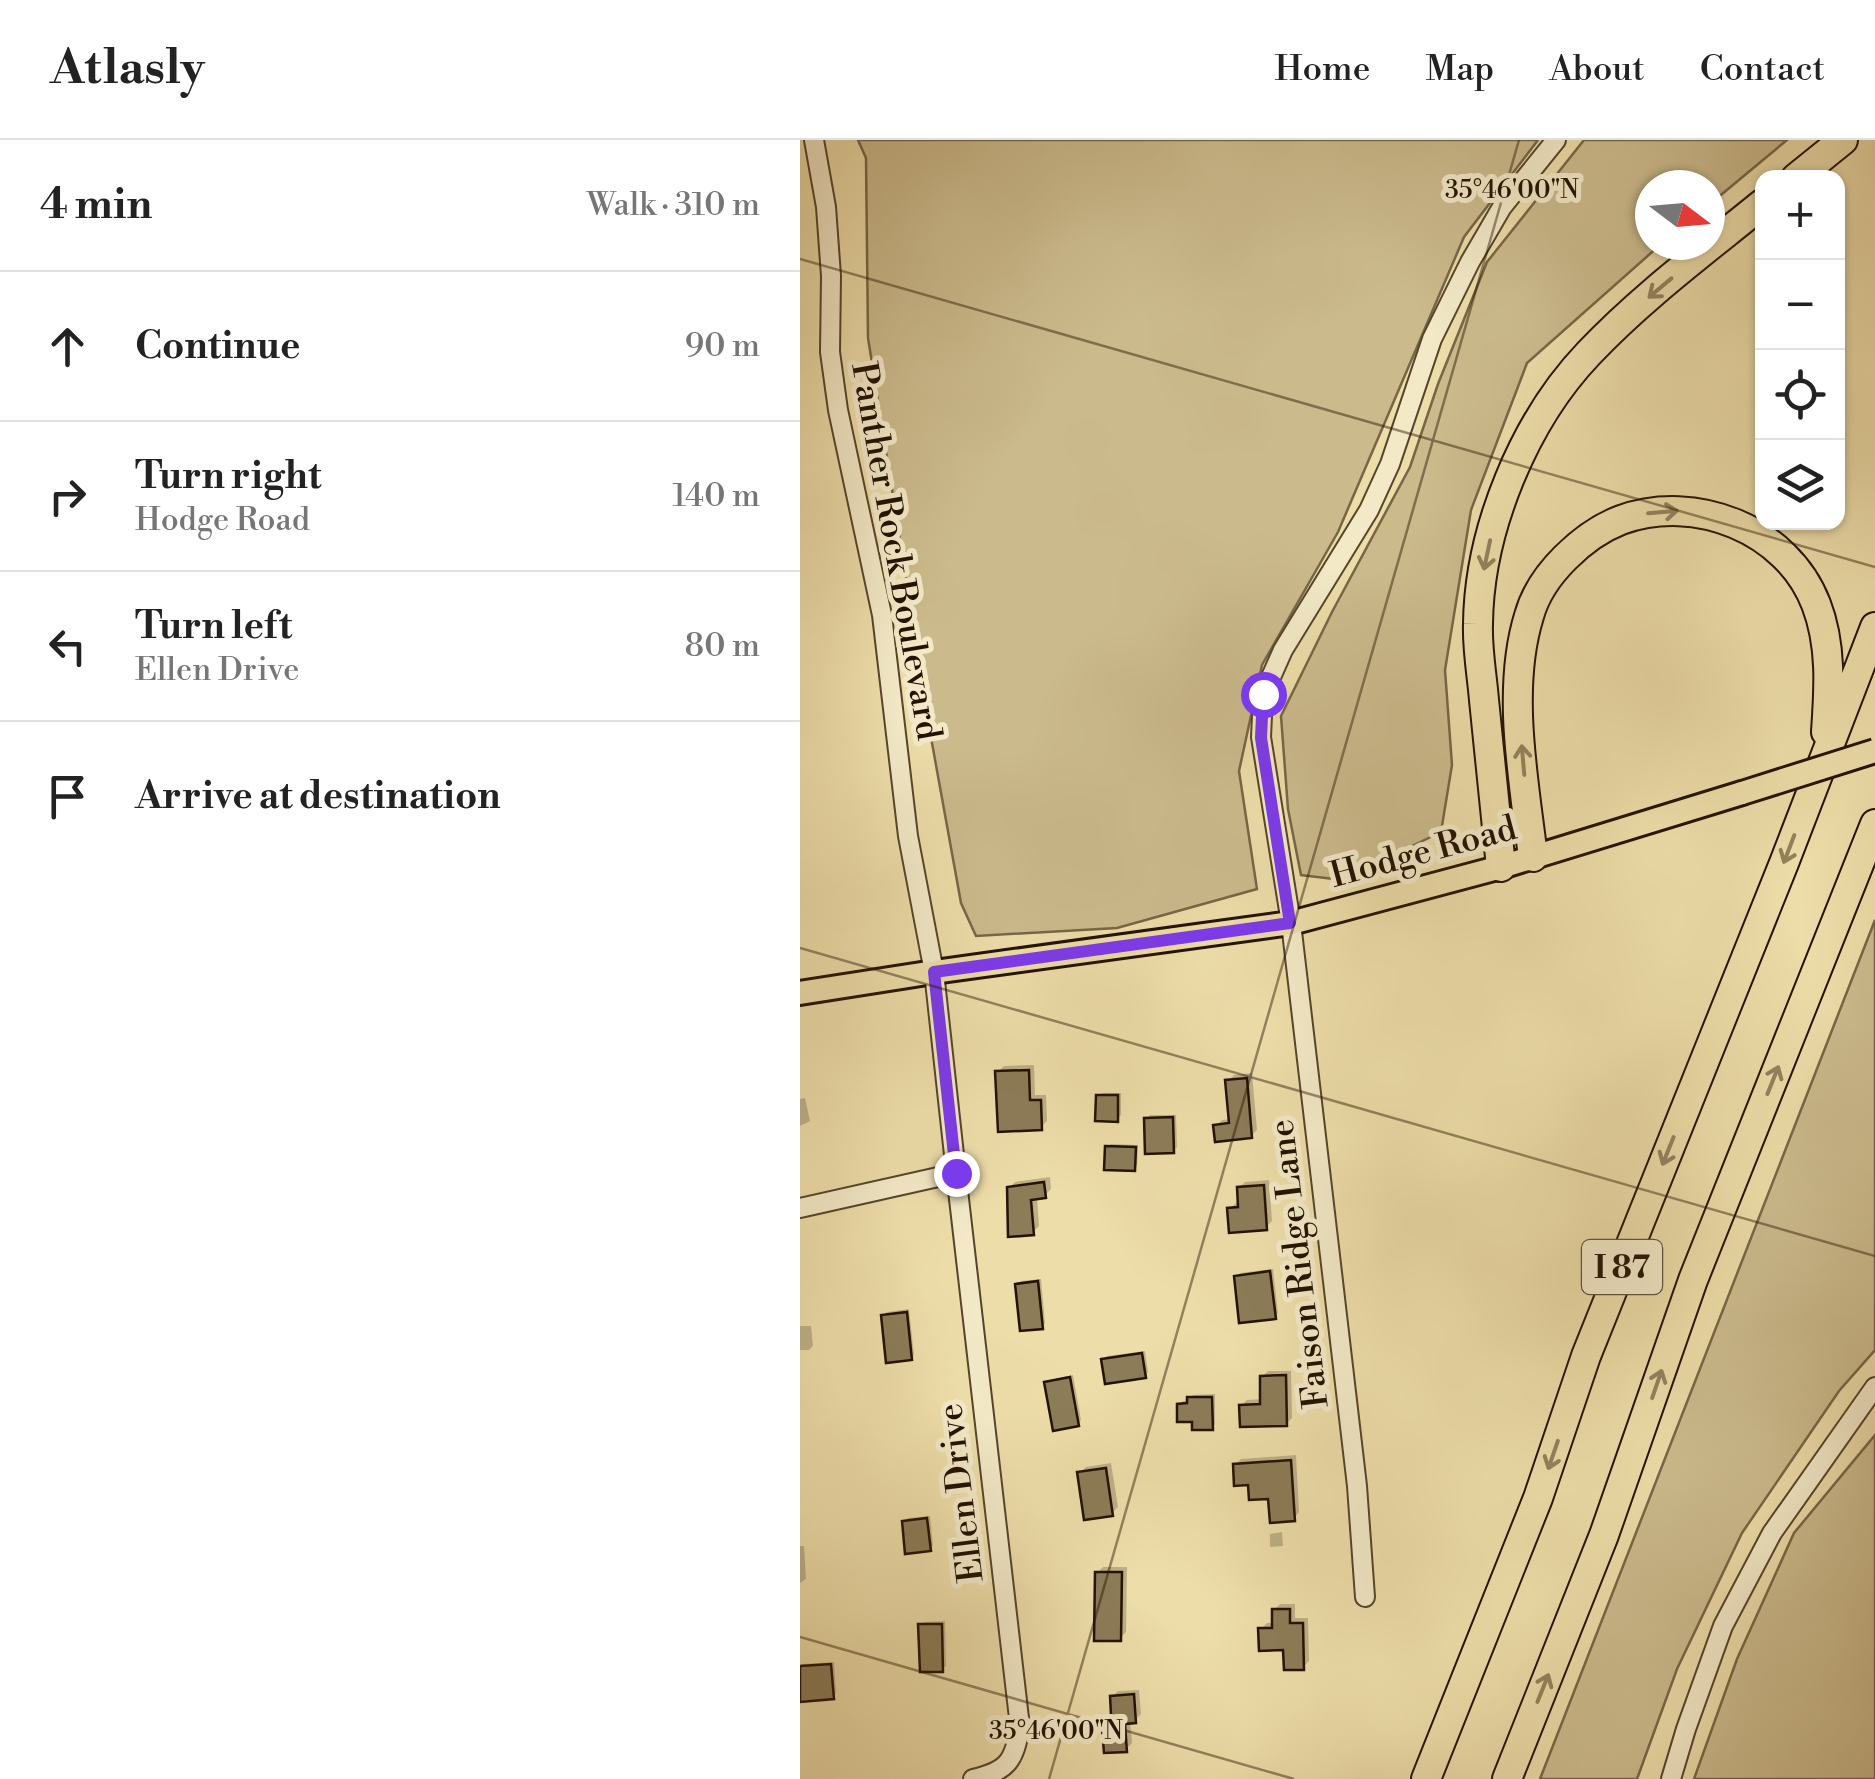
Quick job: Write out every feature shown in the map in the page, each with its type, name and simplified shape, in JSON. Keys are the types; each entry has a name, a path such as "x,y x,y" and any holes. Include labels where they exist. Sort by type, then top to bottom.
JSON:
{"highway":[{"path":"1806,170 1843,140"},
{"path":"1501,867 1478,626 1487,550 1502,498 1537,424 1587,355 1755,210"},
{"path":"1532,857 1518,678 1530,612 1555,568 1596,532 1620,521 1652,512 1680,510 1720,518 1758,534 1799,573 1815,600 1825,630 1828,696 1824,758"},
{"name":"I 87","path":"1426,1779 1538,1498 1586,1356 1875,627"},
{"name":"I 87","path":"1507,1779 1604,1536 1693,1280 1875,824"}],"main road":[{"name":"Hodge Road","path":"800,993 1290,923 1501,867 1875,751"}],"street":[{"name":"Panther Rock Boulevard","path":"814,140 826,207 830,352 838,410 882,615 908,836 934,972"},
{"name":"Faison Ridge Lane","path":"1365,1597 1354,1468 1290,923 1261,738 1263,694 1283,650 1369,510 1390,464 1432,339 1470,262 1502,207 1556,140"},
{"name":"Ellen Drive","path":"934,972 1020,1728 1016,1749 1006,1767 973,1779"},
{"path":"800,1208 956,1173"},
{"path":"1672,1779 1723,1626 1772,1533 1875,1388"}],"shaded area":[{"path":"858,140 1538,140 1464,237 1338,532 1262,665 1239,771 1257,889 1117,928 976,936 961,903 932,743 868,338 866,158"},
{"path":"1584,140 1787,140 1725,192 1725,170 1635,170 1635,260 1643,260 1527,363 1471,510 1445,670 1452,765 1441,832 1342,880 1301,875 1288,809 1281,716 1410,467 1487,262"},
{"path":"1875,920 1875,1350 1839,1391 1742,1533 1677,1669 1637,1779 1540,1779"},
{"path":"1875,1435 1875,1779 1694,1779 1737,1659 1794,1533"}],"building":[{"path":"1029,1070 1030,1100 1041,1100 1042,1130 998,1132 995,1071"},
{"path":"1247,1078 1252,1138 1215,1142 1213,1125 1229,1123 1225,1080"},
{"path":"1096,1095 1118,1095 1118,1122 1095,1121"},
{"path":"1173,1117 1174,1153 1145,1154 1144,1118"},
{"path":"1105,1146 1136,1147 1135,1171 1104,1170"},
{"path":"1044,1182 1046,1198 1031,1200 1034,1235 1008,1237 1007,1187"},
{"path":"1264,1185 1267,1230 1229,1233 1227,1208 1238,1207 1237,1187"},
{"path":"1270,1271 1276,1319 1239,1323 1234,1276"},
{"path":"1038,1281 1043,1329 1020,1331 1015,1284"},
{"path":"907,1312 912,1360 886,1363 881,1315"},
{"path":"1142,1353 1146,1378 1105,1384 1101,1359"},
{"path":"1286,1375 1287,1426 1240,1427 1239,1405 1260,1404 1260,1376"},
{"path":"1070,1377 1079,1426 1053,1431 1044,1382"},
{"path":"1187,1397 1212,1397 1213,1430 1192,1430 1192,1422 1177,1422 1177,1404 1187,1403"},
{"path":"1291,1460 1295,1521 1270,1523 1268,1499 1249,1500 1248,1485 1234,1486 1233,1464"},
{"path":"1106,1468 1113,1516 1084,1520 1077,1472"},
{"path":"927,1518 931,1551 905,1554 902,1521"},
{"path":"1095,1572 1122,1572 1121,1641 1094,1641"},
{"path":"1272,1609 1290,1609 1290,1623 1303,1623 1304,1670 1284,1670 1283,1650 1259,1651 1258,1628 1272,1628"},
{"path":"918,1624 942,1624 943,1672 920,1672"},
{"path":"831,1664 834,1699 800,1702 800,1666"},
{"path":"1134,1694 1136,1723 1125,1724 1127,1752 1104,1753 1101,1716 1111,1715 1110,1696"}],"route":[{"path":"956,1173 934,972 1290,923 1261,738 1263,694"}]}
